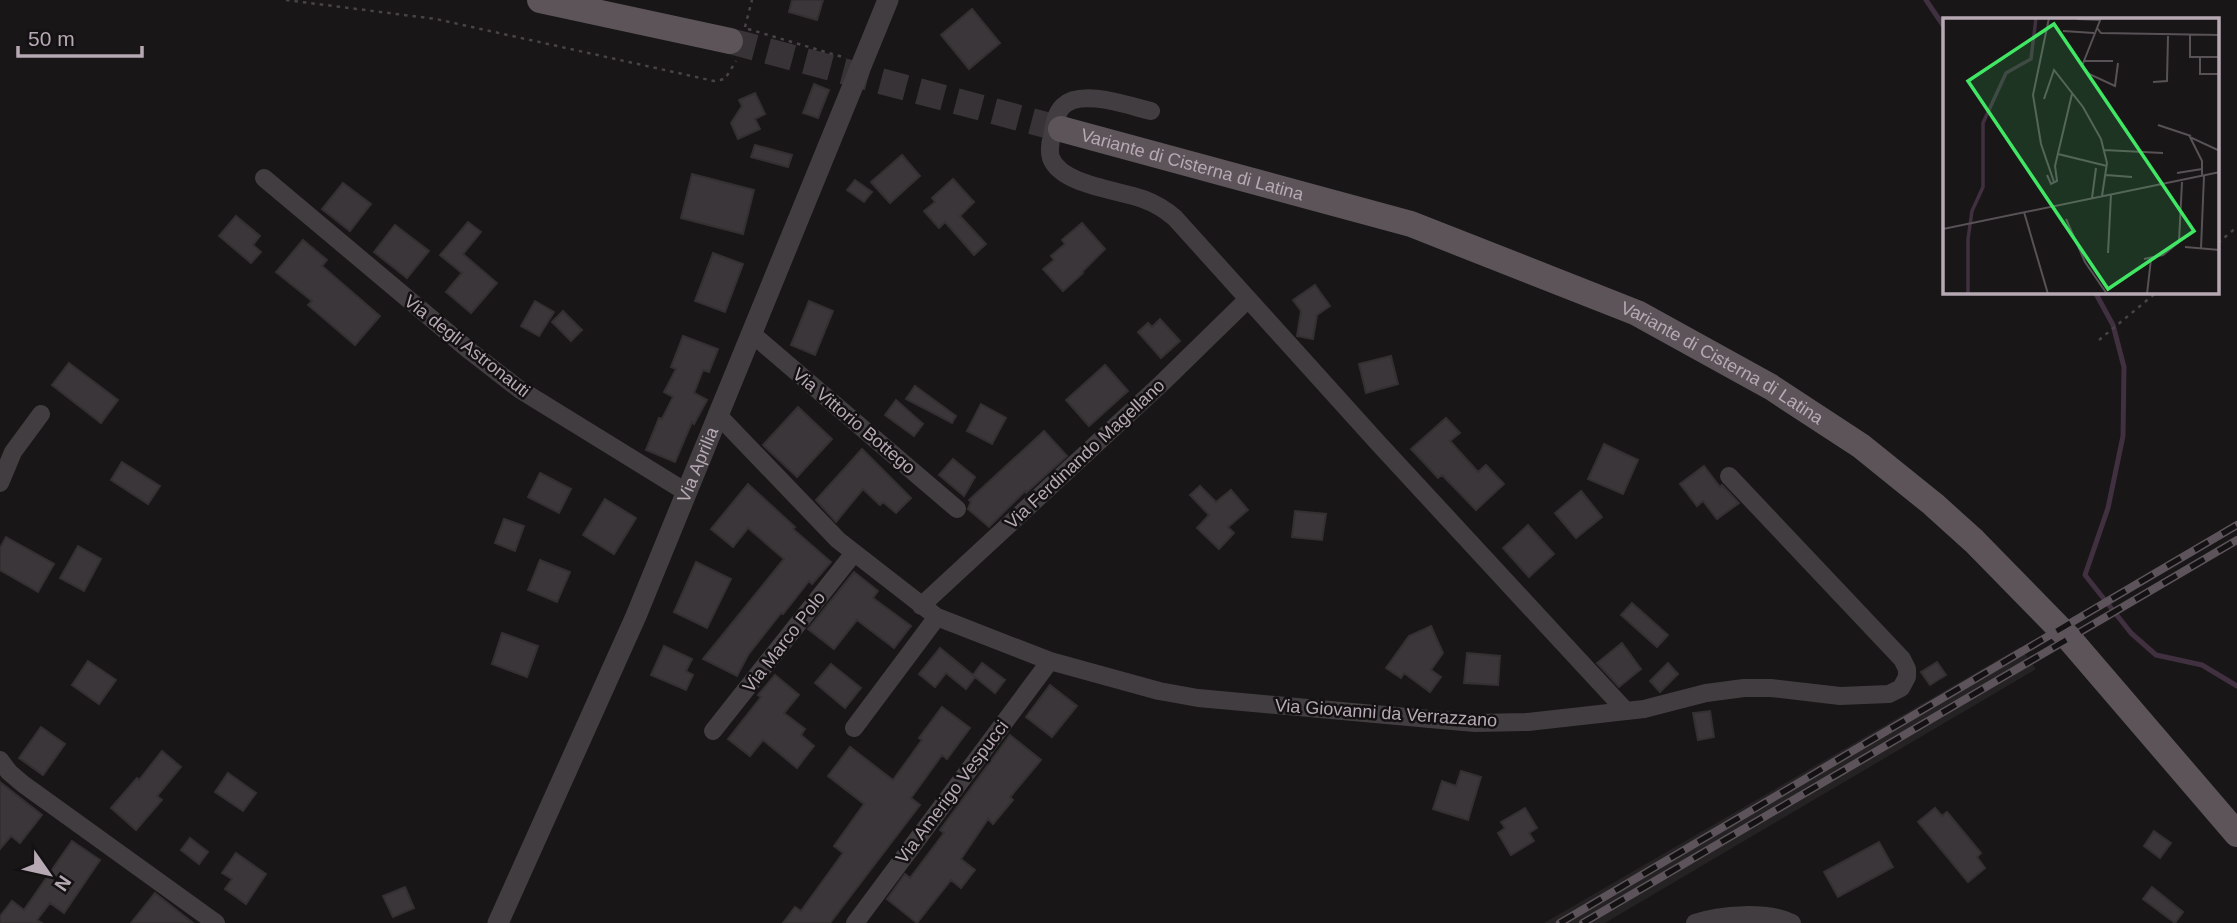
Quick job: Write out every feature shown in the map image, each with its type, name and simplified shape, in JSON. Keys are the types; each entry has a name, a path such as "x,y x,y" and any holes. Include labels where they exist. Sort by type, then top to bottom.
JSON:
{"main road":[{"path":"540,0 734,46"},
{"name":"Variante di Cisterna di Latina","path":"1061,129 1411,224 1637,313 1771,387 1843,433 1876,458 1933,503 1981,547 2067,636 2237,834"}],"street":[{"name":"Via Aprilia","path":"498,923 636,616 888,0"},
{"path":"1151,111 1095,99 1070,101 1057,115 1050,145 1052,160 1076,179 1143,199 1166,211 1179,222 1247,300 1626,711"},
{"name":"Via degli Astronauti","path":"264,178 519,389 686,492"},
{"name":"Via Ferdinando Magellano","path":"921,606 1162,383 1247,300"},
{"name":"Via Vittorio Bottego","path":"751,333 957,509"},
{"path":"0,483 4,458 41,414"},
{"name":"Via Giovanni da Verrazzano","path":"717,414 825,527 854,553 937,617 1050,661 1136,686 1181,695 1475,723 1528,722 1626,711 1706,693 1744,688 1771,688 1840,696 1889,694 1899,690 1906,680 1907,668 1902,659 1729,476"},
{"name":"Via Marco Polo","path":"713,731 854,553"},
{"path":"854,728 937,617"},
{"name":"Via Amerigo Vespucci","path":"855,923 1050,661"},
{"path":"0,760 23,784 216,923"},
{"path":"1695,923 1726,916 1772,917 1792,923"}],"path":[{"path":"286,0 436,19 714,81 725,79 730,74 734,46"},
{"path":"752,0 745,29 862,62"},
{"path":"2220,241 2237,227"},
{"path":"2099,340 2155,294"}],"shaded area":[{"path":"2020,647 2036,669 1605,923 1544,923"}],"building":[{"path":"792,0 823,0 817,20 789,12"},
{"path":"972,9 1000,43 969,69 941,35"},
{"path":"814,84 829,90 818,118 803,113"},
{"path":"755,93 765,114 755,119 760,129 738,139 731,123 742,106 739,100"},
{"path":"755,145 792,155 788,167 751,157"},
{"path":"902,155 920,176 890,203 871,182"},
{"path":"692,174 754,190 743,234 681,218"},
{"path":"953,179 974,202 960,216 986,244 974,255 945,222 939,228 924,211 935,202 932,198"},
{"path":"855,180 872,192 864,202 847,190"},
{"path":"343,183 371,204 350,231 322,209"},
{"path":"236,216 260,236 253,245 261,252 251,263 219,236"},
{"path":"468,222 481,232 463,254 497,283 471,313 446,292 462,273 440,255"},
{"path":"1082,223 1105,249 1063,291 1043,269 1054,260 1051,256 1065,244 1062,240"},
{"path":"395,225 429,251 407,278 374,252"},
{"path":"303,240 327,260 322,266 380,316 355,345 308,305 312,301 276,272"},
{"path":"713,253 743,264 725,312 695,301"},
{"path":"1315,285 1330,306 1317,315 1313,339 1297,336 1301,311 1293,300"},
{"path":"535,301 554,312 539,336 521,326"},
{"path":"809,301 833,311 815,355 791,345"},
{"path":"563,311 582,330 571,341 552,322"},
{"path":"1160,319 1180,341 1161,358 1138,332 1148,323 1152,327"},
{"path":"683,336 718,349 709,372 703,370 694,393 707,400 694,424 692,422 675,462 646,450 659,418 662,419 673,397 664,392 676,369 671,367"},
{"path":"1391,356 1398,384 1366,393 1359,364"},
{"path":"69,363 118,400 101,423 52,385"},
{"path":"1105,365 1128,391 1089,426 1066,400"},
{"path":"915,386 956,416 952,423 906,399"},
{"path":"896,400 923,424 914,436 885,415"},
{"path":"981,404 1006,418 992,444 967,431"},
{"path":"798,407 832,439 797,477 763,445"},
{"path":"1446,418 1460,433 1450,441 1478,472 1486,465 1504,484 1476,510 1442,475 1438,478 1411,449"},
{"path":"1044,431 1067,456 1026,493 1025,491 989,527 968,509 971,502 969,500"},
{"path":"1604,444 1638,460 1623,494 1588,479"},
{"path":"862,449 911,498 896,513 883,502 880,505 863,489 836,522 816,500"},
{"path":"953,459 975,477 964,496 939,475"},
{"path":"122,462 160,486 148,504 111,480"},
{"path":"1704,466 1720,487 1722,485 1739,503 1717,519 1703,501 1697,506 1680,484"},
{"path":"540,473 571,489 559,513 528,497"},
{"path":"748,484 831,562 812,584 809,581 783,614 781,613 748,655 737,676 703,659 784,559 748,528 733,547 711,529"},
{"path":"1200,486 1216,502 1231,490 1248,510 1228,527 1234,533 1219,549 1197,528 1209,515 1190,495"},
{"path":"1581,491 1602,517 1576,538 1555,513"},
{"path":"605,499 636,518 614,554 583,535"},
{"path":"1295,511 1326,514 1322,540 1292,537"},
{"path":"504,519 524,526 515,551 495,543"},
{"path":"1528,525 1554,554 1529,577 1503,548"},
{"path":"6,537 54,564 38,592 0,570 0,548"},
{"path":"78,546 101,559 84,591 60,578"},
{"path":"540,560 570,572 557,602 528,590"},
{"path":"696,562 731,579 707,628 674,612"},
{"path":"854,572 878,591 873,598 911,626 894,648 857,620 834,649 808,629"},
{"path":"1632,603 1668,635 1657,647 1621,615"},
{"path":"1431,626 1443,653 1431,670 1441,677 1430,692 1404,673 1401,678 1386,668 1409,636"},
{"path":"502,633 538,646 527,677 492,664"},
{"path":"1622,643 1641,669 1619,687 1597,663"},
{"path":"664,646 692,659 686,671 693,675 686,690 651,675"},
{"path":"940,648 973,675 982,663 1005,680 995,693 975,677 966,689 946,673 935,687 919,674"},
{"path":"1467,653 1500,656 1498,685 1464,683"},
{"path":"88,661 116,680 99,704 72,685"},
{"path":"1937,662 1946,675 1930,685 1921,672"},
{"path":"1668,663 1678,674 1660,692 1650,681"},
{"path":"831,664 861,688 845,708 815,683"},
{"path":"775,675 799,695 784,713 805,729 801,735 814,746 797,768 763,740 750,756 728,739"},
{"path":"1050,685 1077,706 1052,737 1026,717"},
{"path":"942,707 970,728 947,759 942,755 911,798 920,805 830,923 783,923 795,907 801,911 843,853 834,846 864,804 828,776 850,747 893,780"},
{"path":"1710,711 1714,737 1698,740 1693,713"},
{"path":"41,727 65,744 43,775 19,758"},
{"path":"1010,735 1041,760 1010,797 1013,800 993,824 988,819 961,859 975,870 961,888 951,880 917,923 887,899 905,874 910,878 944,833 940,830"},
{"path":"162,751 181,767 157,796 162,800 136,830 111,808 137,778 139,780"},
{"path":"1461,771 1481,777 1468,820 1433,809 1442,781 1456,786"},
{"path":"228,773 256,793 243,811 215,792"},
{"path":"0,782 42,815 20,843 11,836 0,849"},
{"path":"1525,808 1537,828 1529,833 1534,841 1511,855 1498,833 1505,828 1501,822"},
{"path":"1935,808 1942,816 1947,812 1981,853 1977,857 1985,868 1968,882 1918,822"},
{"path":"2154,831 2171,843 2160,858 2144,846"},
{"path":"190,838 208,852 199,864 181,850"},
{"path":"72,841 100,860 64,913 50,903 37,920 42,923 0,923 0,916 12,901 24,910"},
{"path":"1879,842 1893,867 1838,897 1824,872"},
{"path":"236,853 266,874 246,904 225,889 232,879 222,873"},
{"path":"405,887 414,908 393,917 383,896"},
{"path":"2152,887 2183,912 2175,923 2143,899"},
{"path":"155,893 193,923 131,923"}],"waterway":[{"path":"1926,0 1943,25"},
{"path":"2096,294 2113,325 2124,367 2123,436 2108,508 2085,575 2131,633 2156,655 2202,665 2237,686"}],"tunnel":[{"path":"730,41 1061,129"}],"railway":[{"path":"1560,923 2237,525"},
{"path":"1583,923 2237,540"}]}
